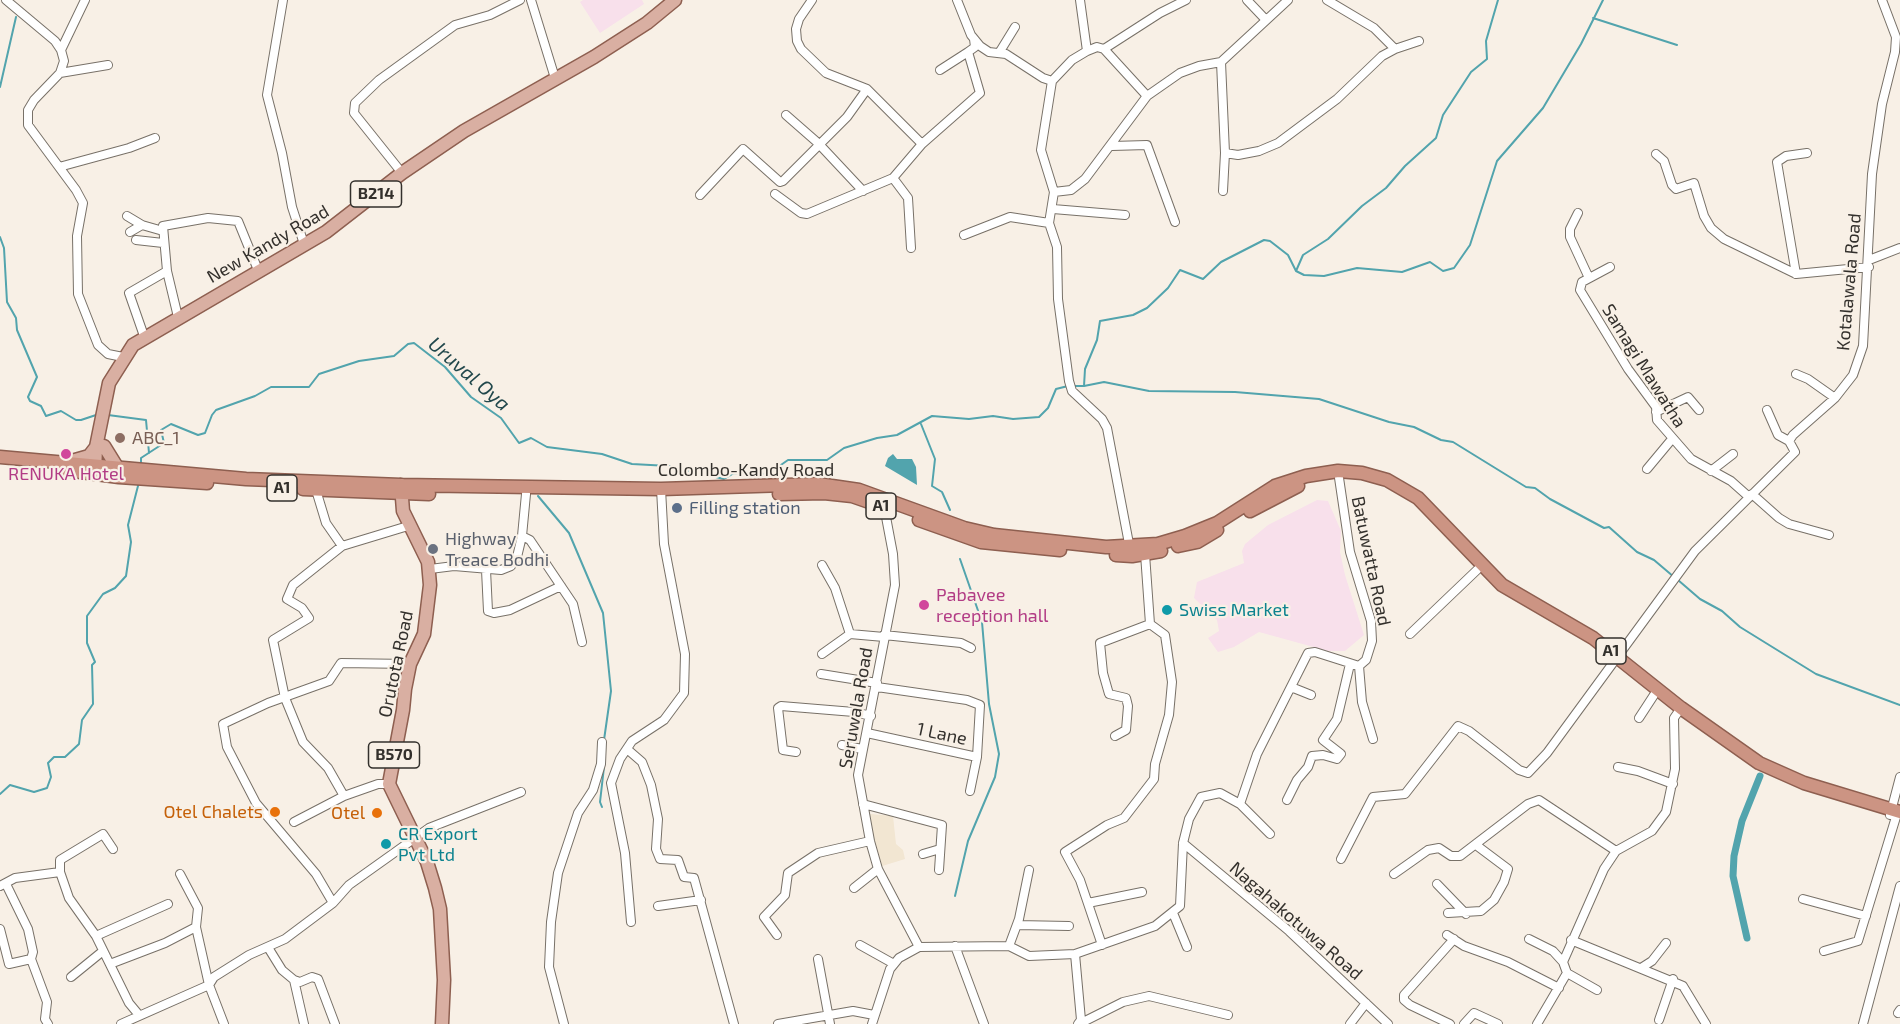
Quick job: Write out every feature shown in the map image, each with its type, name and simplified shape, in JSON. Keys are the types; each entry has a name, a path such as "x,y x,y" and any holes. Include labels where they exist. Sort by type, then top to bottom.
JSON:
{"highway":[{"name":"Colombo-Kandy Road","path":"0,457 68,462 98,470"},
{"name":"Colombo-Kandy Road","path":"0,465 122,471 316,490 824,493 889,504 981,542 1011,546 1136,553 1197,542 1287,490 1309,483 1338,475 1381,478 1418,498 1437,514 1502,585 1583,632 1748,764 1790,781 1895,815"},
{"name":"Colombo-Kandy Road","path":"1338,475 1373,484 1404,497 1434,523 1477,570 1514,601 1616,659 1654,694 1679,711"},
{"name":"Colombo-Kandy Road","path":"164,476 246,478 401,489 526,494 661,492"}],"main road":[{"name":"New Kandy Road","path":"98,470 102,427 110,383 123,357 144,336 350,217 402,173 464,131 647,23 675,0"},
{"path":"68,462 89,456 100,446 122,471"},
{"path":"401,489 408,526 430,569"},
{"name":"Orutota Road","path":"388,784 410,664 424,634 430,569"},
{"name":"B570","path":"388,784 427,862 440,909 444,980 442,1024"}],"street":[{"path":"6,0 56,41 61,50 64,61 60,73 34,100 28,110 28,125 83,203 77,236 78,294 98,345 108,354 123,357"},
{"path":"61,50 86,0"},
{"path":"283,0 267,95 282,153 292,207 304,244"},
{"path":"402,173 354,112 355,103 379,80 455,25 490,15 520,0"},
{"path":"531,0 555,78"},
{"path":"812,0 799,19 796,28 797,41 801,49 826,73 867,89 922,144"},
{"path":"940,70 975,47 974,39 957,0"},
{"path":"1080,0 1087,51"},
{"path":"1104,49 1160,12 1186,0"},
{"path":"1247,0 1266,20"},
{"path":"1054,192 1071,190 1085,179 1112,146 1147,96 1180,73 1199,66 1221,62 1288,0"},
{"path":"1327,0 1374,28 1395,49"},
{"name":"Kotalawala Road","path":"1789,441 1835,399 1853,375 1863,346 1872,174 1882,104 1895,52 1896,37 1882,0"},
{"path":"999,53 1015,27"},
{"path":"974,39 989,52 999,53 1052,81"},
{"path":"1224,153 1238,155 1259,152 1278,143 1337,99 1382,56 1419,41"},
{"path":"1102,945 1088,903 1065,849 1124,818 1132,805 1148,789 1154,779 1155,764 1169,715 1172,682 1165,635 1150,624 1107,428 1102,419 1072,391 1069,381 1058,299 1057,247 1050,223 1054,192 1041,150 1052,81 1072,60 1087,51 1097,47 1115,57 1147,96"},
{"path":"776,194 804,214 893,178 922,144 980,93 968,52"},
{"path":"1221,62 1223,191"},
{"path":"60,73 108,65"},
{"path":"700,195 743,149 780,182 846,117 867,89"},
{"path":"786,115 818,143 863,191"},
{"path":"59,167 129,148 155,138"},
{"path":"1112,146 1147,145 1175,222"},
{"path":"1796,274 1777,162 1786,156 1807,153"},
{"path":"1656,154 1664,161 1672,185 1676,189 1694,183 1704,216 1711,228 1724,239 1796,274 1869,263 1900,248"},
{"path":"893,178 908,198 911,248"},
{"path":"1053,208 1125,215"},
{"path":"1578,213 1570,229 1570,237 1588,279 1610,267"},
{"path":"127,216 142,225 163,231"},
{"path":"964,235 1010,217 1050,223"},
{"path":"178,317 167,271 163,226 172,222 208,218 238,221 258,270"},
{"path":"130,232 142,225"},
{"path":"136,240 163,243"},
{"path":"144,336 129,293 167,271"},
{"name":"Samagi Mawatha","path":"1588,279 1581,282 1580,290 1584,300 1656,412 1657,420 1672,439 1691,459 1731,480 1784,521 1829,536"},
{"path":"1796,374 1808,379 1835,399"},
{"path":"1656,412 1688,396 1700,410"},
{"path":"1341,859 1373,797 1405,794 1458,726 1469,731 1519,770 1528,773 1547,753 1581,703 1695,551 1795,452 1789,441 1778,435 1767,410"},
{"path":"1647,469 1672,439"},
{"path":"1711,471 1733,454"},
{"name":"Batuwatta Road","path":"1338,475 1350,552 1371,621 1372,641 1366,660 1359,666"},
{"path":"316,490 326,523 342,546"},
{"path":"631,922 625,853 610,783 632,741 664,720 684,693 685,654 663,544 661,492"},
{"path":"430,569 454,566 501,570 511,566 517,557 522,536 526,494"},
{"name":"Seruwala Road","path":"889,504 886,517 893,554 895,585 858,775 870,841 878,869 919,946"},
{"path":"344,796 328,768 303,742 285,698 273,640 309,618 302,608 287,598 288,592 342,546 408,526"},
{"path":"522,536 530,540 573,603 582,642"},
{"path":"822,565 835,588 850,634"},
{"path":"486,570 488,611 494,613 510,610 561,586"},
{"path":"1410,634 1477,570"},
{"path":"1115,736 1126,730 1128,706 1126,698 1109,694 1103,673 1100,643 1150,624"},
{"path":"822,654 850,634 961,643 971,648"},
{"path":"1240,804 1257,754 1308,653 1315,652 1359,666 1362,702 1373,739"},
{"path":"333,903 316,874 256,803 227,747 223,732 226,720 329,681 341,663 410,664"},
{"path":"1287,800 1296,780 1308,767 1312,756 1323,755 1337,759 1341,754 1323,740 1337,719 1350,664"},
{"path":"822,674 966,700 980,705 977,757"},
{"path":"1291,687 1311,695"},
{"path":"1639,718 1654,694"},
{"path":"796,752 783,750 778,708 780,706 854,712 871,716"},
{"path":"1563,962 1593,890 1616,851 1640,839 1659,822 1666,812 1672,784 1674,718 1679,711"},
{"name":"1 Lane","path":"867,733 977,757 970,791"},
{"path":"564,1024 549,967 551,922 558,873 578,813 596,781 601,764 602,742"},
{"path":"842,745 862,749"},
{"path":"627,749 642,762 651,785 658,819 656,849 660,859 678,860 684,877 694,878 734,1024"},
{"path":"1618,767 1672,784"},
{"path":"1824,951 1858,941 1895,815 1900,777"},
{"path":"294,822 344,796 378,784 388,784"},
{"path":"121,1024 209,985 214,977 249,955 269,949 333,903 348,885 429,828 521,792"},
{"path":"872,1024 894,964 899,958 919,946 1009,946 1029,956 1076,954 1155,926 1180,906 1184,843 1189,819 1201,797 1220,793 1240,804 1270,834"},
{"path":"1394,874 1428,850 1439,848 1451,856 1460,856 1528,804 1539,800 1616,851"},
{"path":"863,804 942,825 939,870"},
{"path":"113,849 102,834 60,860 60,872 69,898 96,936 129,1003 139,1015"},
{"path":"777,935 764,917 785,895 788,873 818,853 870,841"},
{"name":"Nagahakotuwa Road","path":"1184,843 1289,932 1388,1024"},
{"path":"1448,913 1466,914 1481,911 1494,900 1508,869 1476,845"},
{"path":"923,854 940,849"},
{"path":"854,888 878,869"},
{"path":"1009,946 1017,925 1029,870"},
{"path":"48,1024 45,1019 47,1002 31,959 33,952 28,929 3,885 15,878 60,872"},
{"path":"180,874 198,908 196,927 209,985 224,1024"},
{"path":"1437,884 1466,914"},
{"path":"1863,1024 1900,886"},
{"path":"1088,903 1142,892"},
{"path":"1803,899 1866,916"},
{"path":"658,906 701,900"},
{"path":"96,936 168,904"},
{"path":"1173,913 1187,947"},
{"path":"1017,925 1069,926"},
{"path":"110,964 165,943 196,927"},
{"path":"0,929 9,964 31,959"},
{"path":"1450,1024 1410,1005 1404,1000 1404,995 1450,937 1508,962 1559,988"},
{"path":"1529,939 1553,951 1563,962 1567,973 1597,990"},
{"path":"1571,940 1683,986 1706,1024"},
{"path":"1641,968 1652,961 1666,944"},
{"path":"860,945 894,964"},
{"path":"955,946 984,1024"},
{"path":"269,949 282,970 294,980 300,982 312,977 318,979 335,1024"},
{"path":"71,977 104,951"},
{"path":"1076,954 1081,1020 1078,1024"},
{"path":"818,959 830,1020"},
{"path":"1537,1024 1567,973"},
{"path":"294,980 304,1024"},
{"path":"1659,1020 1672,980"},
{"path":"1078,1024 1123,1002 1149,996 1228,1015"},
{"path":"1350,1024 1366,1003"},
{"path":"778,1024 830,1020 853,1011 874,1015"},
{"path":"1464,1024 1474,1013 1493,1023"}],"shaded area":[{"path":"583,0 642,0 644,4 600,33 580,2"},
{"path":"1317,500 1328,501 1341,531 1340,552 1345,575 1364,635 1345,651 1328,651 1259,632 1234,647 1218,652 1208,638 1219,631 1217,620 1194,598 1197,582 1244,563 1242,551 1245,544 1268,525"},
{"path":"867,815 893,816 896,844 903,850 905,859 879,867"}],"water":[{"path":"893,454 897,459 912,459 916,467 917,485 885,466 888,458"}],"waterway":[{"path":"1296,271 1303,255 1328,239 1362,206 1386,188 1405,166 1436,138 1443,115 1471,72 1487,59 1486,41 1498,0"},
{"path":"1074,386 1084,386 1085,369 1097,340 1100,321 1133,315 1147,308 1168,288 1180,270 1203,279 1221,262 1264,240 1270,241 1288,255 1296,271 1304,275 1324,276 1357,268 1402,272 1430,262 1443,271 1454,268 1470,245 1497,161 1543,108 1581,44 1603,0"},
{"path":"0,87 16,17"},
{"path":"1593,18 1677,45"},
{"path":"0,237 4,248 7,302 16,318 17,330 37,377 28,397 30,401 41,406 46,416 61,411 76,420 81,420 99,414"},
{"name":"Uruval Oya","path":"141,464 141,458 164,443 161,430 171,424 198,435 205,433 216,410 255,396 271,387 309,387 319,374 359,361 394,356 408,344 414,343 445,367 471,397 501,418 519,443 531,438 547,447 602,454 632,464 669,466 724,479 734,473 768,474 788,460 827,460 844,448 877,438 897,435 932,416 969,419 993,416 1013,419 1039,417 1048,408 1056,389 1068,386"},
{"path":"1084,386 1104,382 1149,391 1235,392 1319,399 1389,422 1414,427 1441,440 1453,442 1526,487 1535,488 1550,499 1604,528 1609,527 1637,552 1654,560 1674,577"},
{"path":"108,415 146,420 149,453"},
{"path":"921,424 935,459 932,486 942,492 950,510"},
{"name":"Uruval Oya","path":"0,794 10,785 34,792 47,788 51,777 48,763 54,757 65,757 79,744 82,720 93,704 92,665 95,662 87,643 87,616 103,594 115,588 126,576 131,542 128,525 139,482"},
{"path":"538,496 569,533 603,613 611,691 604,740"},
{"path":"955,896 968,841 995,777 999,754 989,704 982,622 960,559"},
{"path":"1678,580 1700,599 1722,611 1740,627 1816,674 1900,705"},
{"path":"602,807 600,802 604,767"},
{"path":"1747,938 1733,876 1734,856 1742,821 1760,776"}],"place":[{"name":"ABC_1","path":"120,438"},
{"name":"RENUKA Hotel","path":"66,454"},
{"name":"Filling station","path":"677,508"},
{"name":"Highway Treace Bodhi","path":"433,549"},
{"name":"Pabavee reception hall","path":"924,605"},
{"name":"Swiss Market","path":"1167,610"},
{"name":"Otel Chalets","path":"275,812"},
{"name":"Otel","path":"377,813"},
{"name":"CR Export Pvt Ltd","path":"386,844"}]}
